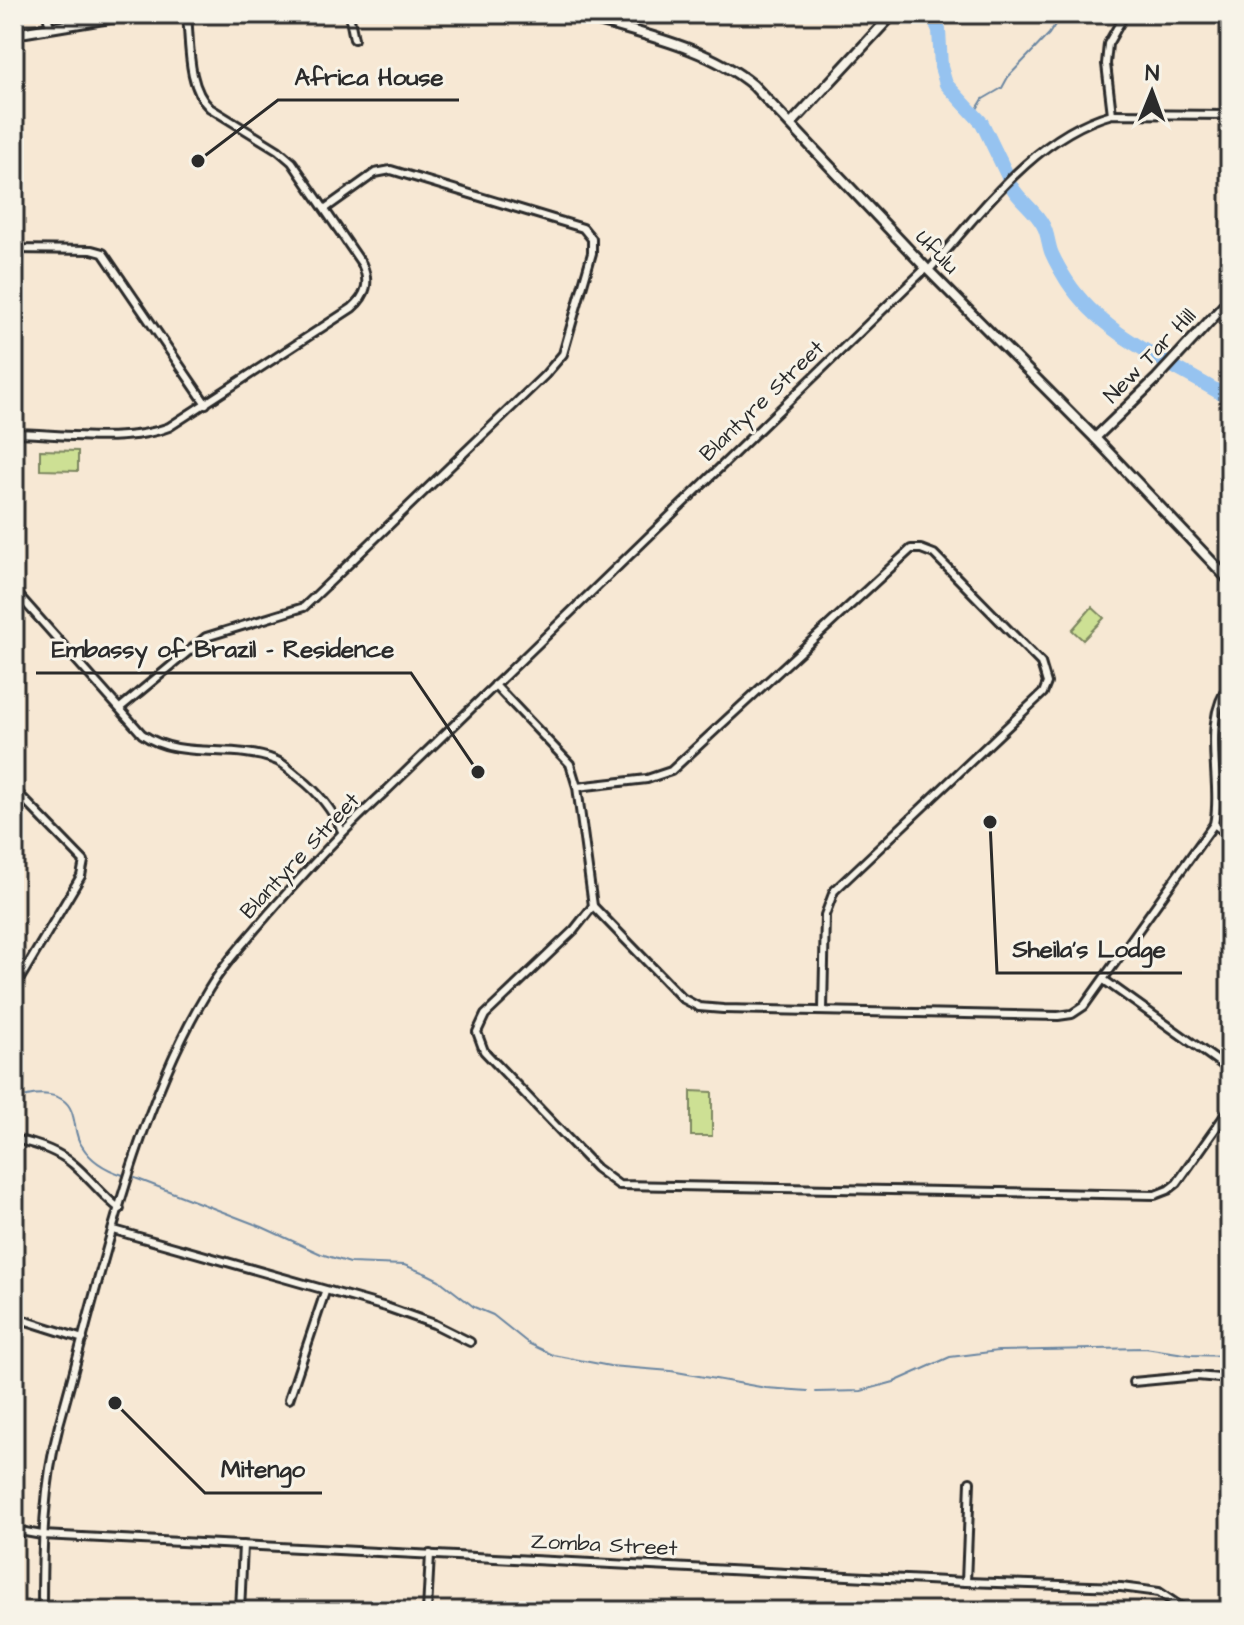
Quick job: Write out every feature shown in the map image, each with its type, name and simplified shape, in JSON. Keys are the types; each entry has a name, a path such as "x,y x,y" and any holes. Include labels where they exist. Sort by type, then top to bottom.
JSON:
{"street":[{"path":"47,14 50,28"},
{"path":"14,34 134,14"},
{"path":"14,433 143,434 169,427 352,308 362,298 366,288 365,269 326,208 288,157 220,115 202,100 194,79 187,14"},
{"path":"349,14 354,39"},
{"name":"Ufulu","path":"576,14 680,47 729,68 753,85 1230,581"},
{"path":"791,124 893,14"},
{"path":"1125,14 1108,44 1106,64 1112,114 1230,115"},
{"name":"Blantyre Street","path":"42,1611 42,1535 53,1450 144,1128 187,1028 205,996 244,943 342,831 928,269 1005,182 1054,143 1094,120 1112,114"},
{"path":"120,708 206,637 304,607 545,375 563,354 592,253 592,239 583,228 391,170 375,173 326,208"},
{"path":"14,249 92,250 103,253 206,404"},
{"name":"New Tar Hill","path":"1095,438 1157,378 1230,299"},
{"path":"577,787 629,782 671,771 911,549 934,554 1041,663 1047,683 1043,693 834,891 825,915 823,1009"},
{"path":"14,590 142,734 167,748 242,752 278,761 314,789 335,816 342,831"},
{"path":"495,685 570,764 577,787 593,906 691,1004 723,1009 1065,1015 1079,1010 1104,980 1214,824 1217,796 1216,708 1230,684"},
{"path":"14,789 84,861 81,876 16,982 14,996"},
{"path":"1214,824 1230,836"},
{"path":"593,906 574,930 485,1015 477,1032 484,1051 596,1168 619,1185 1155,1195 1177,1183 1230,1108"},
{"path":"1104,980 1230,1070"},
{"path":"14,1139 35,1145 72,1163 106,1199 120,1209"},
{"path":"114,1230 386,1307 434,1324 470,1342"},
{"path":"289,1399 325,1292"},
{"path":"14,1317 83,1339"},
{"path":"1133,1382 1197,1376 1230,1379"},
{"path":"966,1582 970,1482"},
{"name":"Zomba Street","path":"14,1530 42,1535 1137,1588 1159,1592 1187,1611"},
{"path":"240,1611 243,1545"},
{"path":"427,1611 430,1554"}],"green space":[{"path":"40,450 78,451 78,471 40,470"},
{"path":"1092,607 1104,618 1083,640 1072,630"},
{"path":"691,1091 712,1092 712,1136 691,1136"}],"waterway":[{"path":"931,14 939,30 941,67 946,84 982,123 1009,179"},
{"path":"974,114 983,99 1002,88 1008,77 1049,34 1062,14"},
{"path":"1012,187 1043,225 1052,254 1067,281 1101,319 1142,348 1230,399"},
{"path":"14,1100 40,1094 64,1101 70,1107 78,1139 86,1151 100,1164 123,1175"},
{"path":"135,1178 262,1227 321,1254 350,1263 404,1265 427,1274 474,1307 493,1315 528,1343 553,1355 610,1366 671,1371 766,1388 808,1391"},
{"path":"816,1392 861,1391 894,1382 950,1357 998,1351 1145,1348 1191,1355 1230,1356"}],"place":[{"name":"Africa House","path":"198,161"},
{"name":"Embassy of Brazil - Residence","path":"478,772"},
{"name":"Sheila's Lodge","path":"990,822"},
{"name":"Mitengo","path":"115,1403"}]}
